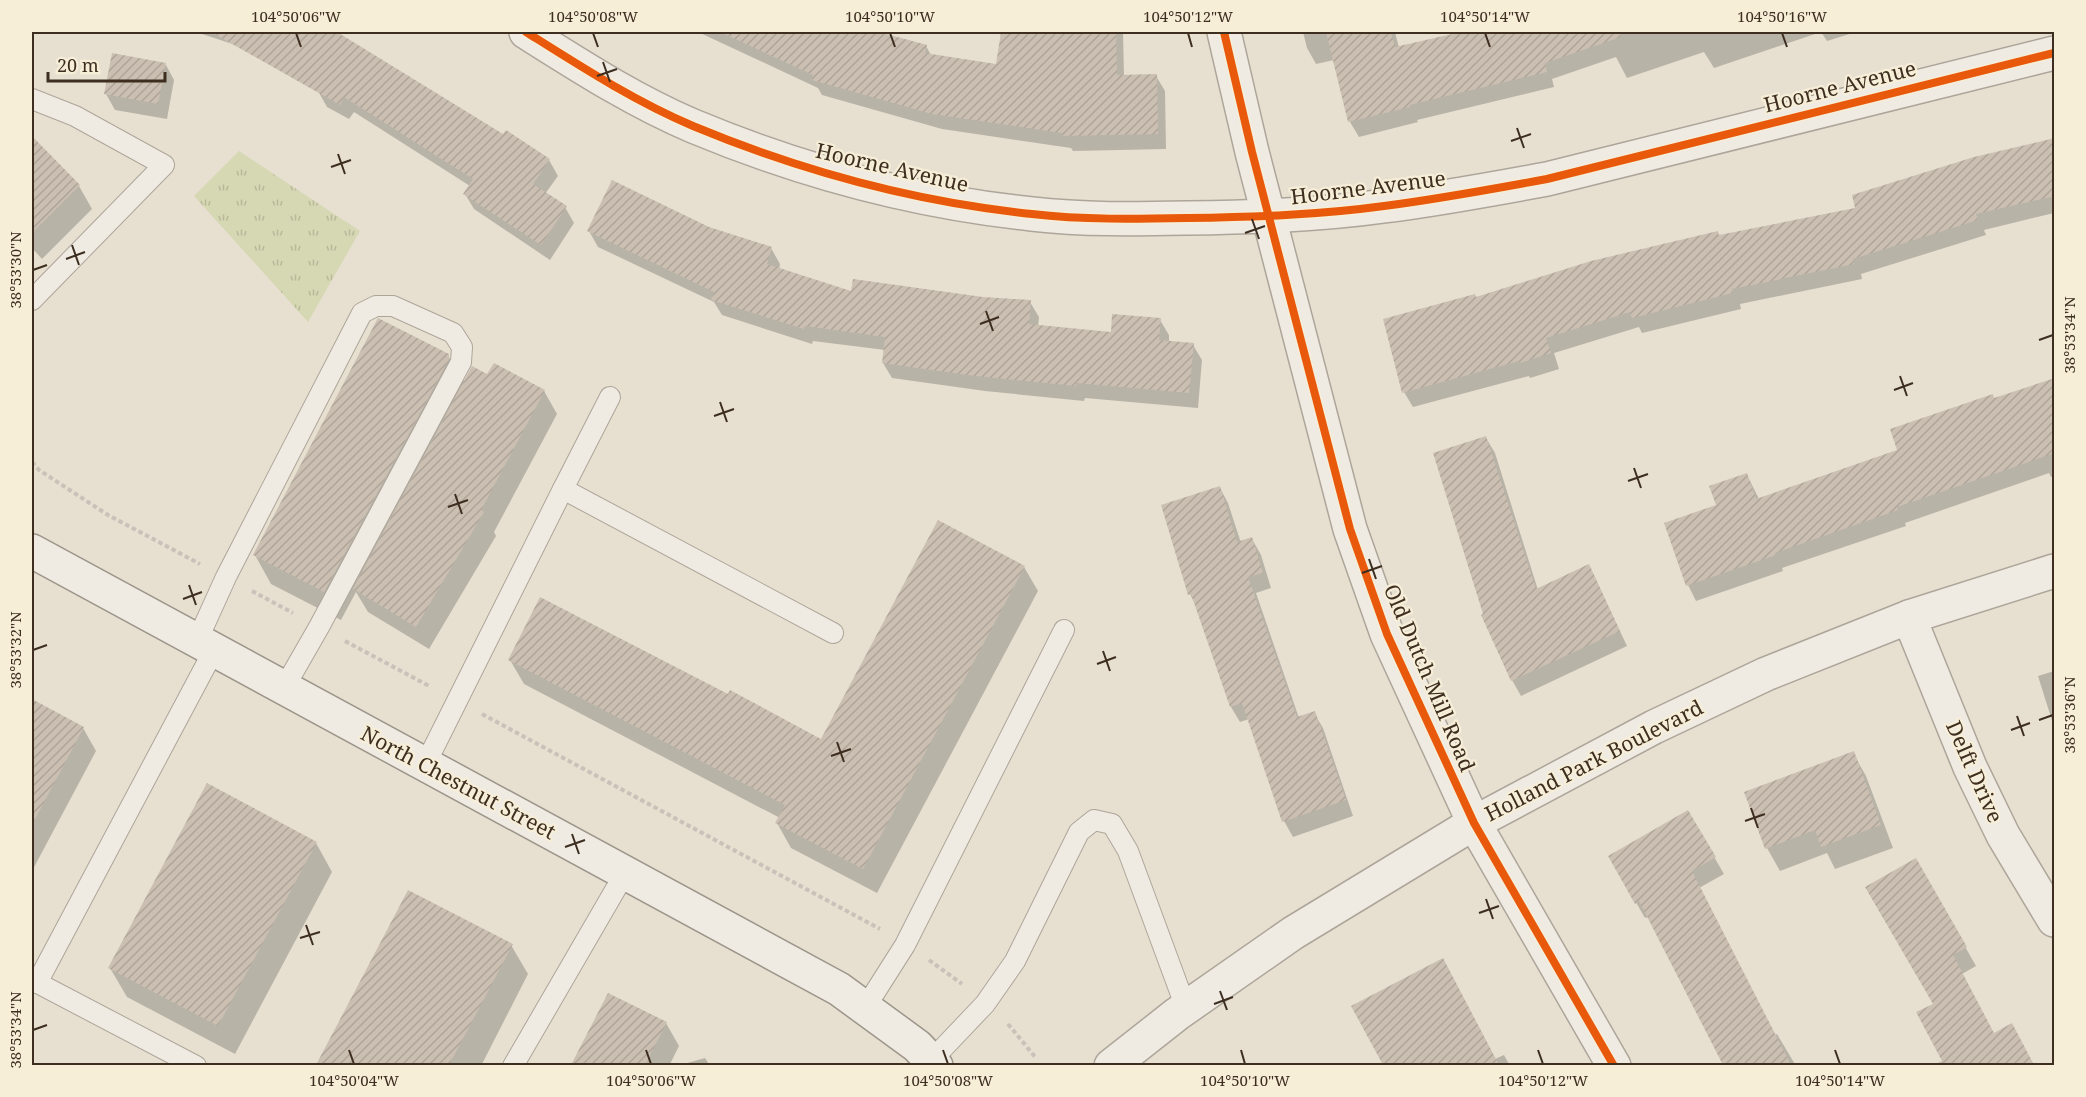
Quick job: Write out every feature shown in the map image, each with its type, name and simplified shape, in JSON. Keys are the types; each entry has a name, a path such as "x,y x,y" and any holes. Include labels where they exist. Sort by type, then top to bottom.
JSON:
{"street":[{"name":"Hoorne Avenue","path":"526,32 609,84 692,125 812,170 919,197 1033,214 1141,219 1269,217 1382,207 1467,194 1547,179 2055,53"},
{"name":"Old Dutch Mill Road","path":"1224,32 1269,217 1350,529 1387,634 1474,823 1614,1065"},
{"name":"North Chestnut Street","path":"32,551 839,989 917,1046 931,1064"},
{"name":"Holland Park Boulevard","path":"1111,1065 1186,1008 1293,933 1474,823 1664,722 1766,674 1909,617 2055,571"},
{"name":"Delft Drive","path":"1909,617 1974,777 2003,835 2055,920"}],"lane":[{"path":"32,99 75,116 164,165 32,300"},
{"path":"196,1065 34,982 205,645 226,577 363,313 376,306 393,306 453,333 462,348 461,362 284,688"},
{"path":"425,765 610,397"},
{"path":"563,489 833,633"},
{"path":"865,1008 905,945 1064,630"},
{"path":"931,1064 985,1004 1015,961 1079,832 1094,820 1112,824 1128,850 1186,1008"},
{"path":"513,1065 625,873"}],"path":[{"path":"32,462 39,470 108,515 866,920 949,973 1009,1024 1036,1058"}],"green space":[{"path":"239,151 360,231 308,322 194,196"}],"building":[{"path":"211,32 337,32 503,134 506,130 550,159 533,184 567,206 541,245 463,194 473,179 344,97 340,105"},
{"path":"720,32 879,32 927,45 925,53 996,64 1001,32 1116,32 1117,75 1157,74 1158,134 1062,136 1062,133 932,114 812,80 813,75"},
{"path":"1326,32 1391,32 1395,47 1461,32 1621,32 1621,37 1545,63 1547,72 1348,122"},
{"path":"112,53 166,63 158,104 104,94"},
{"path":"32,136 80,185 32,233"},
{"path":"2055,138 2055,196 1976,214 1978,220 1853,259 1854,264 1732,289 1733,293 1632,318 1630,312 1546,338 1551,353 1402,393 1383,319 1475,294 1476,297 1591,261 1718,231 1719,235 1855,208 1852,195 1974,157"},
{"path":"612,180 709,227 772,247 767,264 851,291 853,279 983,297 1031,300 1029,324 1111,332 1112,314 1161,318 1159,340 1194,343 1189,393 1076,383 1076,386 975,376 882,363 885,337 805,326 804,329 711,300 714,292 587,231"},
{"path":"378,318 449,354 449,359 324,592 253,555"},
{"path":"494,363 545,390 481,510 484,512 416,627 353,589 472,366 487,374"},
{"path":"2055,378 2055,453 1897,507 1898,510 1686,586 1664,523 1716,505 1709,486 1747,473 1756,499 1897,450 1890,429 1993,394 1994,398"},
{"path":"1486,436 1536,589 1589,564 1620,631 1511,681 1481,615 1483,614 1433,453"},
{"path":"1220,486 1237,542 1252,537 1263,573 1248,577 1297,717 1315,711 1346,800 1282,822 1242,703 1230,707 1191,594 1188,595 1161,505"},
{"path":"938,520 1025,566 863,869 775,823 785,805 508,660 540,597 728,694 730,690 821,739"},
{"path":"32,699 84,727 32,825"},
{"path":"1854,751 1881,825 1821,847 1815,830 1765,849 1744,792"},
{"path":"207,783 317,842 218,1026 108,968"},
{"path":"1688,810 1716,857 1692,871 1791,1065 1723,1065 1639,901 1635,904 1608,856"},
{"path":"1916,858 1967,947 1953,955 1994,1033 2012,1023 2034,1065 1933,1065 1942,1061 1916,1012 1933,1004 1865,887"},
{"path":"408,890 513,944 449,1065 316,1065"},
{"path":"1443,958 1499,1065 1383,1065 1351,1006"},
{"path":"608,993 667,1022 645,1065 571,1065"}],"cycle path":[{"path":"526,32 650,106 693,126 775,157 860,182 945,202 1032,214 1110,219 1311,213 1384,206 1486,190 1547,179 2054,53"},
{"path":"1224,32 1252,152 1350,529 1387,634 1474,823 1614,1066"}]}
